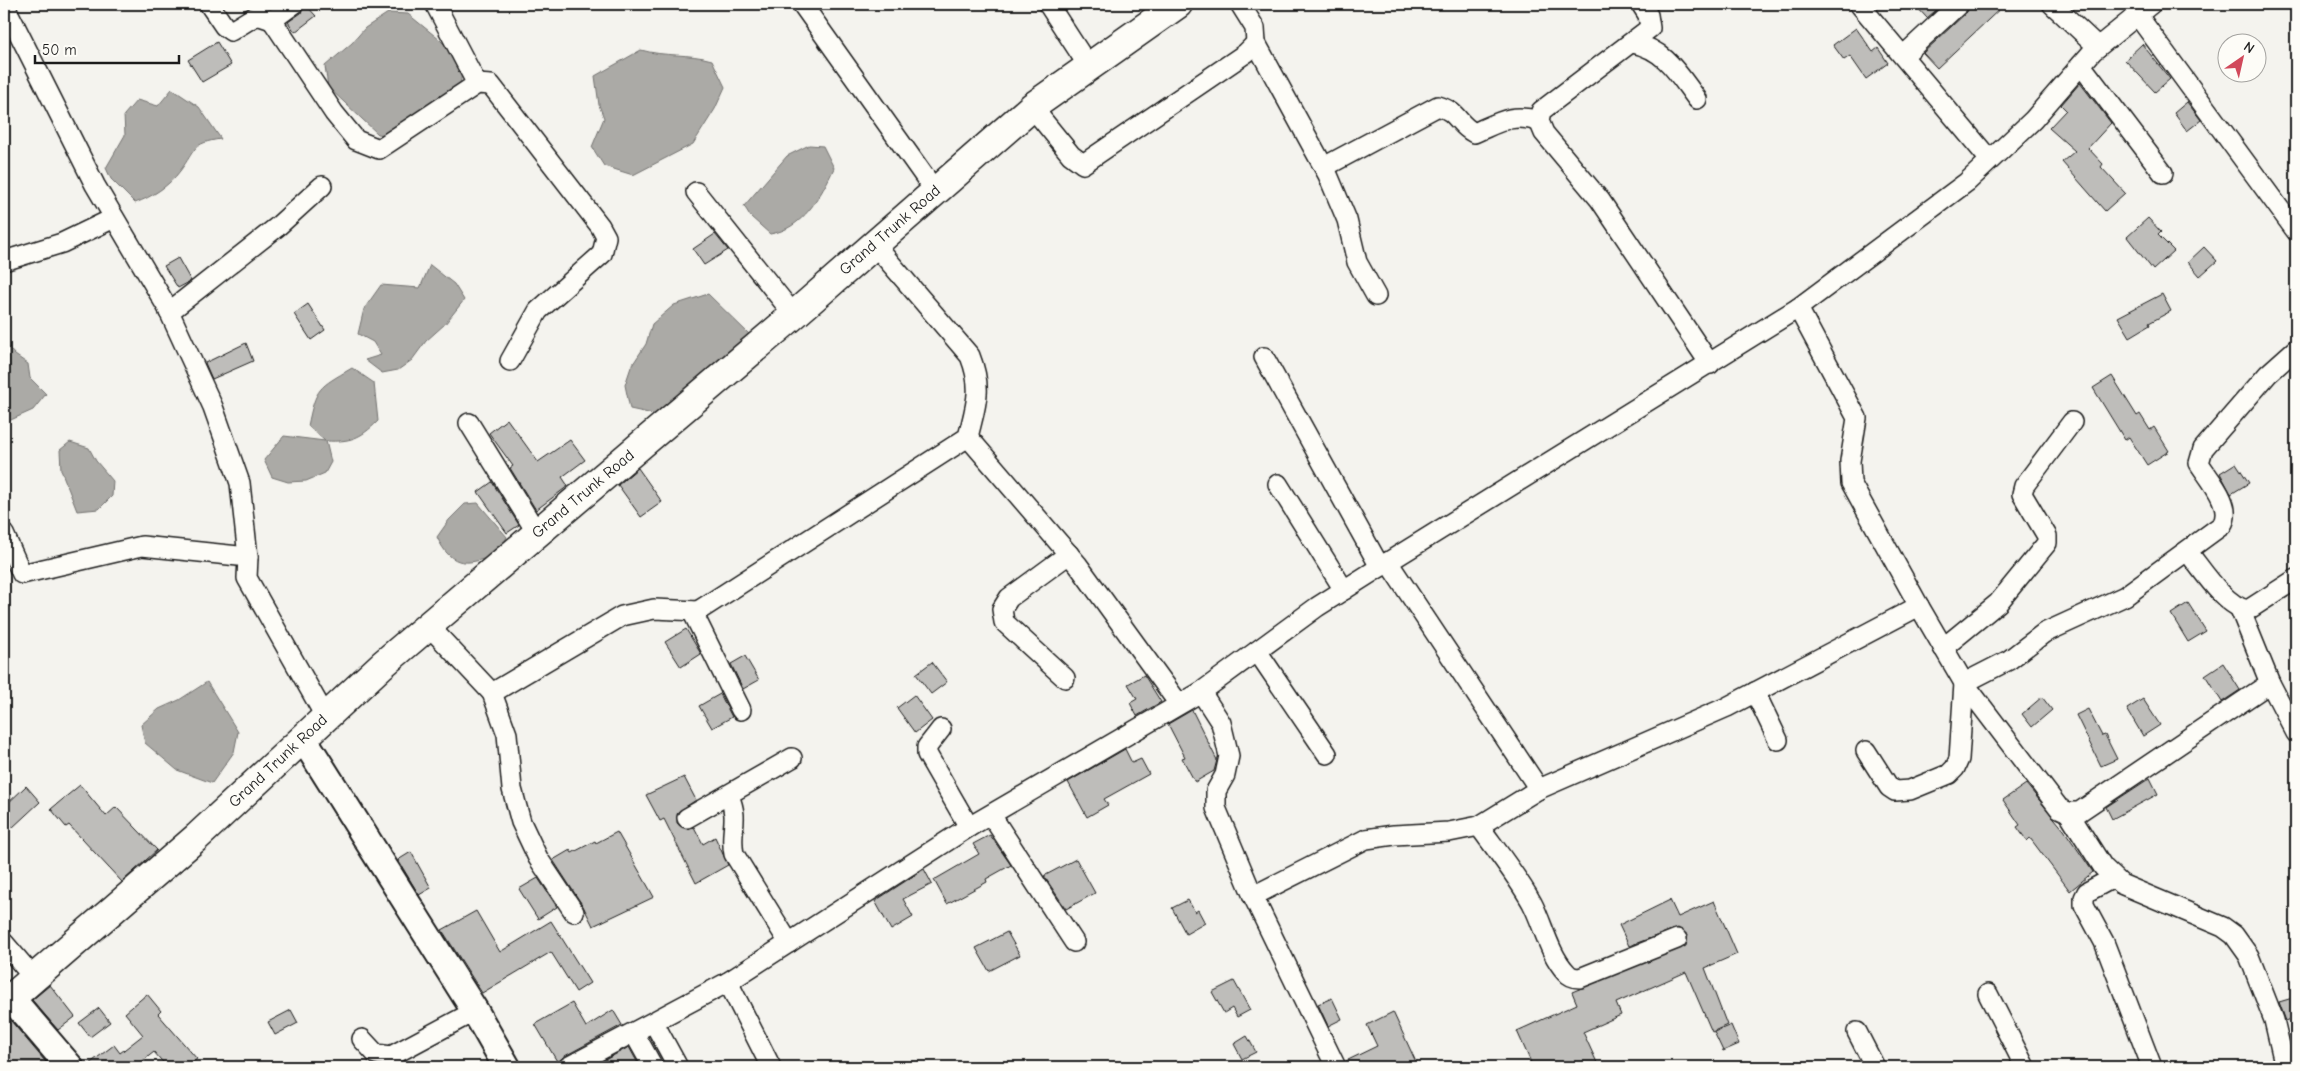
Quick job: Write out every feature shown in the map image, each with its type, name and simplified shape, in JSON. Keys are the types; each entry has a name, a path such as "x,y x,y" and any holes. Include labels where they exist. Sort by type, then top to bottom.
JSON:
{"main road":[{"name":"Grand Trunk Road","path":"7,1001 197,837 326,716 428,625 794,315 1032,107 1178,4"}],"street":[{"path":"4,4 95,185 169,312 213,407 240,483 248,557 247,578 326,716"},
{"path":"209,4 224,26 231,31 257,16 272,20 334,113 356,140 380,149 477,84 491,85 600,226 606,238 602,254 538,311 510,361"},
{"path":"272,20 294,4"},
{"path":"435,4 477,84"},
{"path":"802,4 935,191"},
{"path":"1048,4 1089,67"},
{"path":"1240,4 1255,28 1256,43 1324,167 1346,220 1358,262 1376,296"},
{"path":"1641,4 1648,15 1650,28 1633,43 1541,111 1539,121 1544,132 1600,200 1710,364"},
{"path":"1859,4 1989,159"},
{"path":"1903,56 1959,4"},
{"path":"2052,4 2098,47"},
{"path":"568,1067 728,982 969,828 1201,692 1344,590 1384,564 1798,308 1966,182 2033,120 2098,47 2152,4"},
{"path":"2138,16 2296,231"},
{"path":"1032,107 1071,156 1083,164 1229,64 1256,43"},
{"path":"1633,43 1648,46 1665,58 1697,99"},
{"path":"2081,65 2163,173"},
{"path":"1324,167 1438,106 1451,110 1465,128 1474,133 1522,116 1539,121"},
{"path":"169,312 277,227 322,186"},
{"path":"696,192 794,315"},
{"path":"4,261 62,243 114,218"},
{"path":"492,693 622,616 654,609 698,611 715,602 968,438 978,395 978,376 970,356 874,244"},
{"path":"1798,308 1857,418 1850,461 1851,483 1918,606 1964,683 2059,808 2068,812 2079,812 2270,684"},
{"path":"1964,683 2009,660 2044,633 2125,596 2222,525 2226,520 2223,503 2199,463 2203,449 2268,374 2296,349"},
{"path":"1264,357 1384,564 1538,789"},
{"path":"1943,648 1998,603 2047,543 2047,536 2024,499 2024,486 2072,422"},
{"path":"470,423 537,533"},
{"path":"968,438 1069,554 1179,704"},
{"path":"1278,484 1344,590"},
{"path":"4,534 22,574 142,546 248,557"},
{"path":"2188,551 2229,602 2240,609 2248,610 2296,579"},
{"path":"1065,678 1014,633 1004,622 1002,609 1009,598 1069,554"},
{"path":"1253,896 1366,839 1394,835 1448,832 1479,826 1538,789 1718,711 1918,606"},
{"path":"2240,609 2270,684 2296,733"},
{"path":"692,611 741,710"},
{"path":"428,625 492,693 502,715 507,734 512,789 521,822 538,858 574,912"},
{"path":"1258,651 1327,754"},
{"path":"1866,751 1889,788 1895,791 1910,790 1949,774 1959,759 1964,683"},
{"path":"1201,692 1221,723 1229,756 1225,775 1216,791 1216,808 1253,896 1336,1067"},
{"path":"1755,692 1778,740"},
{"path":"941,730 927,747 927,754 969,828"},
{"path":"303,738 475,1011 507,1067"},
{"path":"687,818 729,796 792,758"},
{"path":"729,796 735,809 736,820 732,843 734,854 790,943"},
{"path":"2068,812 2103,867 2114,878 2131,889 2223,927 2234,935 2250,956 2274,1020 2286,1067"},
{"path":"992,815 1074,942"},
{"path":"1479,826 1518,880 1532,904 1556,956 1565,972 1572,978 1580,978 1678,938"},
{"path":"2114,878 2087,892 2084,898 2084,905 2104,942 2152,1067"},
{"path":"4,943 34,978"},
{"path":"728,982 771,1067"},
{"path":"1988,994 2025,1067"},
{"path":"7,1001 70,1067"},
{"path":"362,1039 376,1054 391,1056 475,1011"},
{"path":"654,1023 678,1067"},
{"path":"1857,1032 1875,1067"},
{"path":"634,1033 653,1067"}],"shaded area":[{"path":"388,13 408,14 440,40 464,64 459,89 394,136 378,134 328,87 325,66 352,43 365,28"},
{"path":"641,50 712,60 725,87 715,109 693,144 633,175 604,166 592,147 604,118 599,105 595,76"},
{"path":"172,89 199,107 221,139 199,145 171,181 148,198 135,203 111,179 106,168 125,135 124,115 137,100 158,106"},
{"path":"809,145 823,146 834,168 817,200 809,210 792,226 770,234 751,217 744,206 787,156"},
{"path":"430,265 454,284 464,300 445,324 426,341 412,360 398,370 382,373 365,360 381,355 373,342 358,334 364,309 381,285 420,288"},
{"path":"708,294 750,335 658,415 630,409 625,385 631,367 646,344 652,324 674,305"},
{"path":"4,343 15,355 28,364 30,378 46,394 33,410 4,423"},
{"path":"352,368 374,383 378,421 360,436 342,441 326,441 331,462 325,473 306,481 288,482 272,477 264,460 284,436 325,441 308,426 313,403 325,385"},
{"path":"70,442 89,448 96,461 113,481 112,496 99,509 77,511 61,470 60,450"},
{"path":"478,503 507,537 499,553 471,562 456,560 443,548 437,537 449,520 465,504"},
{"path":"207,682 238,732 234,752 212,783 177,770 145,743 141,725 159,709 179,700"}],"building":[{"path":"305,4 316,16 295,32 288,22 301,13"},
{"path":"1914,4 1943,4 1927,18"},
{"path":"1970,4 2005,4 1937,68 1923,53 1967,12"},
{"path":"1856,28 1873,52 1878,48 1888,63 1866,79 1850,56 1844,60 1833,45"},
{"path":"217,42 231,65 202,82 188,60"},
{"path":"2142,44 2170,79 2155,92 2125,60"},
{"path":"2080,83 2111,123 2088,148 2103,164 2101,167 2125,193 2105,211 2062,162 2075,151 2049,128 2066,110 2061,105"},
{"path":"2187,102 2201,120 2187,131 2174,113"},
{"path":"2148,218 2161,232 2158,235 2174,251 2153,270 2127,237"},
{"path":"715,234 728,250 704,265 693,249"},
{"path":"2204,247 2217,261 2200,276 2188,262"},
{"path":"178,258 191,281 178,288 164,266"},
{"path":"2162,294 2171,311 2149,323 2150,325 2130,337 2118,317"},
{"path":"308,304 325,330 311,340 294,314"},
{"path":"246,343 253,361 212,379 205,363"},
{"path":"2112,376 2137,416 2140,414 2150,430 2154,427 2169,451 2147,465 2129,437 2125,440 2093,388"},
{"path":"507,419 538,462 570,440 585,460 562,477 568,486 536,510 510,468 513,466 489,433"},
{"path":"2236,463 2249,483 2231,494 2220,473"},
{"path":"638,468 662,502 641,517 618,485"},
{"path":"492,482 519,525 507,533 478,492"},
{"path":"2188,603 2206,631 2188,642 2171,614"},
{"path":"686,629 701,654 681,667 665,642"},
{"path":"745,656 759,680 743,689 731,664"},
{"path":"932,662 947,682 931,694 916,674"},
{"path":"2223,663 2240,690 2222,702 2205,675"},
{"path":"1144,675 1161,702 1137,716 1130,703 1137,699 1128,684"},
{"path":"720,694 732,717 712,728 699,706"},
{"path":"914,695 932,720 915,733 897,708"},
{"path":"2042,697 2052,710 2032,727 2022,714"},
{"path":"2143,699 2160,725 2143,736 2127,709"},
{"path":"2088,709 2102,736 2105,735 2117,759 2101,766 2076,715"},
{"path":"1192,710 1217,760 1214,771 1195,782 1182,758 1185,757 1168,724"},
{"path":"1125,749 1132,763 1141,759 1149,774 1104,799 1108,805 1087,817 1068,782"},
{"path":"684,777 696,800 678,812 677,823 686,829 694,827 703,844 715,837 728,865 696,883 664,819 660,821 646,795"},
{"path":"2150,778 2158,794 2112,819 2106,807"},
{"path":"2026,784 2064,830 2093,872 2070,891 2030,838 2027,841 2017,827 2020,825 2003,800"},
{"path":"80,785 106,816 116,807 157,850 122,882 69,825 66,827 51,809"},
{"path":"26,786 40,802 12,828 4,820 4,807"},
{"path":"617,832 654,897 593,926 583,906 553,860 570,850 572,853"},
{"path":"990,835 1011,865 986,879 987,882 947,904 934,880 979,854 973,844"},
{"path":"411,852 431,888 419,895 398,860"},
{"path":"1076,859 1095,893 1066,909 1044,876"},
{"path":"924,869 932,884 903,899 913,917 891,930 875,901"},
{"path":"538,878 557,907 538,919 519,889"},
{"path":"1188,900 1195,912 1198,910 1205,923 1186,934 1172,908"},
{"path":"1670,900 1678,917 1714,901 1737,954 1705,968 1727,1025 1712,1032 1686,972 1616,1003 1621,1015 1583,1032 1599,1067 1533,1067 1517,1031 1577,1004 1572,992 1686,946 1688,935 1678,928 1629,946 1619,925"},
{"path":"476,911 500,952 551,921 590,983 576,992 551,952 482,993 442,930"},
{"path":"1007,932 1020,955 989,971 976,948"},
{"path":"1234,981 1250,1010 1237,1017 1232,1008 1224,1013 1212,992"},
{"path":"50,985 75,1017 58,1030 32,1000"},
{"path":"147,994 161,1011 158,1014 197,1059 187,1067 167,1067 154,1052 135,1067 85,1067 114,1045 120,1053 143,1035 125,1013"},
{"path":"2296,997 2296,1017 2286,1021 2279,1002"},
{"path":"1332,998 1342,1019 1328,1026 1318,1004"},
{"path":"572,1003 586,1027 613,1010 622,1025 563,1057 558,1063 535,1024"},
{"path":"99,1008 110,1022 90,1037 79,1023"},
{"path":"291,1010 298,1023 275,1035 268,1022"},
{"path":"1393,1012 1416,1062 1405,1067 1347,1067 1346,1061 1377,1046 1367,1025"},
{"path":"11,1021 50,1067 4,1067 4,1027"},
{"path":"1731,1025 1739,1044 1723,1051 1714,1032"},
{"path":"1247,1036 1256,1052 1242,1059 1234,1044"},
{"path":"629,1047 640,1067 592,1067"}]}
